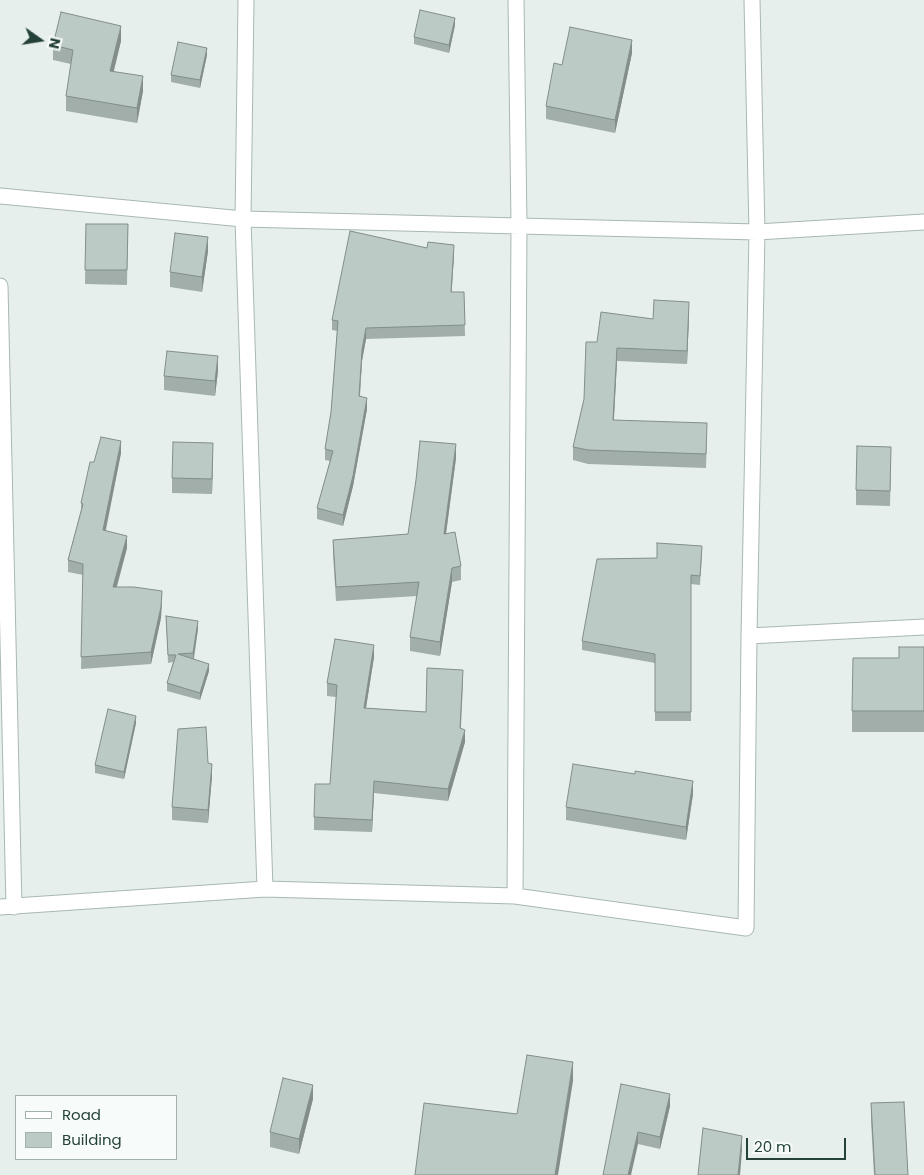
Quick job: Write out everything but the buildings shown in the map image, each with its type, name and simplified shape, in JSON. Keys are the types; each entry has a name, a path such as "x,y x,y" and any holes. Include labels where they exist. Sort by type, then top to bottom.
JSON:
{"street":[{"path":"246,0 243,219 265,889"},
{"path":"515,896 519,225 516,0"},
{"path":"0,286 7,907 265,889 515,896 746,928 757,232 752,0"},
{"path":"0,196 243,219 757,232 924,222"},
{"path":"750,636 924,627"}]}
